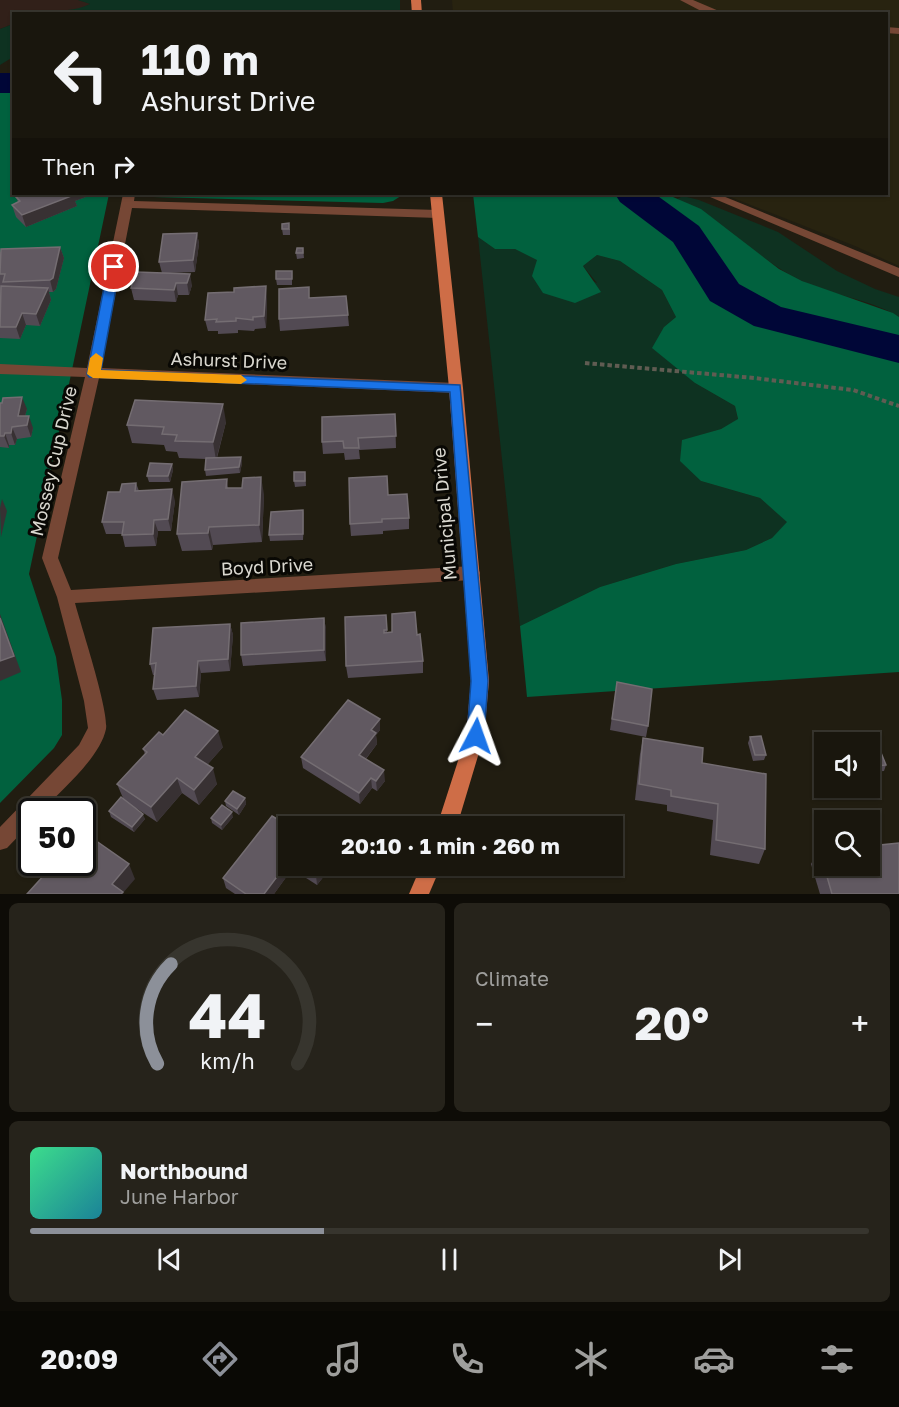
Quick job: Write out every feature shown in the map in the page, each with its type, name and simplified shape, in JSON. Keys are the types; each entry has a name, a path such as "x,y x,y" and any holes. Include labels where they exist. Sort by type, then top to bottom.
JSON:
{"main road":[{"name":"Municipal Drive","path":"436,195 456,388 480,681 476,736 450,816"},
{"path":"419,894 427,876"}],"street":[{"path":"685,0 714,12"},
{"path":"711,195 899,273"},
{"path":"128,199 438,214"},
{"name":"Mossey Cup Drive","path":"0,841 86,751 97,728 93,702 65,597 50,558 93,374 128,199"},
{"name":"Ashurst Drive","path":"0,369 456,388"},
{"name":"Boyd Drive","path":"65,597 472,573"}],"path":[{"path":"585,363 754,378 853,390 899,406"}],"shaded area":[{"path":"0,0 78,0 91,4 78,10 12,12 12,24 0,29"},
{"path":"452,0 899,0 899,266 855,246 726,195 888,195 888,12 453,12"}],"green space":[{"path":"78,0 400,0 400,12 52,12 90,4"},
{"path":"12,24 12,58 0,65 0,29"},
{"path":"0,86 12,86 12,195 109,195 29,574 56,657 62,700 62,735 54,748 0,803"},
{"path":"150,195 402,195 393,201 383,203 153,197"},
{"path":"473,195 627,195 680,234 716,294 732,304 777,324 899,354 899,672 527,697 520,626 600,587 676,564 746,550 772,538 787,522 760,498 701,481 680,461 682,440 721,429 738,419 735,406 695,383 652,348 664,327 676,317 662,290 620,261 597,255 583,266 601,292 575,303 543,293 532,276 537,260 515,249 495,249 478,237"},
{"path":"639,195 668,195 701,209 779,269 802,281 893,313 899,317 899,344 766,310 741,297 727,288 694,235"},
{"path":"683,196 699,200 778,232 837,271 875,289 899,297 899,317 875,305 824,290 800,280 768,261 694,207 677,199"},
{"path":"478,237 495,249 515,249 597,283 583,266 597,255 620,261 662,290 676,317 664,327 695,383 735,406 738,420 721,429 683,440 701,481 760,498 788,522 772,538 746,550 676,564 600,587 520,626"}],"sand":[{"path":"627,195 639,195 694,235 727,288 741,297 766,310 899,344 899,354 777,324 732,304 716,294 680,234"}],"building":[{"path":"74,195 22,215 12,205 20,201 16,197"},
{"path":"289,223 289,229 282,229 282,224"},
{"path":"197,233 193,260 159,262 163,234"},
{"path":"60,247 53,278 50,280 3,282 5,274 0,274 1,249"},
{"path":"297,248 303,248 303,253 296,253"},
{"path":"276,271 292,271 292,279 276,279"},
{"path":"136,272 190,274 187,283 176,283 174,290 131,288"},
{"path":"1,286 48,288 36,314 22,313 16,327 0,327"},
{"path":"266,286 264,316 253,317 253,320 236,318 236,321 216,322 217,319 205,320 208,293 234,292 234,288"},
{"path":"309,287 309,298 346,296 348,315 279,319 279,289"},
{"path":"22,397 18,416 29,416 27,425 12,427 11,433 0,436 0,403 3,398"},
{"path":"135,400 223,404 213,442 175,441 177,435 162,434 164,427 127,425"},
{"path":"395,414 396,436 358,438 359,448 344,448 343,441 322,442 322,417"},
{"path":"241,457 239,467 205,470 206,458"},
{"path":"150,463 172,464 168,476 147,476"},
{"path":"294,472 305,472 305,481 294,481"},
{"path":"387,476 388,495 407,494 409,518 350,524 349,478"},
{"path":"261,477 259,525 209,527 208,533 177,534 182,482 227,479 226,488 242,488 243,478"},
{"path":"136,483 135,491 172,489 168,519 154,520 153,534 122,535 124,522 102,522 108,492 120,492 122,484"},
{"path":"303,510 303,534 269,535 271,512"},
{"path":"415,612 423,661 346,666 345,617 386,615 387,630 384,630 384,633 392,632 392,614"},
{"path":"0,618 14,656 0,661"},
{"path":"324,618 324,650 241,655 241,623"},
{"path":"230,624 228,659 198,661 196,686 153,689 156,663 150,664 153,628"},
{"path":"617,682 652,689 648,726 612,719"},
{"path":"348,700 380,719 371,730 376,733 359,755 384,770 376,781 371,778 359,793 301,757"},
{"path":"185,710 218,731 195,757 213,768 194,790 177,778 151,807 117,784 147,752 143,749 159,732 163,735"},
{"path":"761,736 766,755 755,755 750,737"},
{"path":"643,738 703,748 702,763 766,774 765,849 716,840 718,804 671,796 671,790 639,784"},
{"path":"880,750 886,765 880,766"},
{"path":"233,791 245,798 237,809 225,801"},
{"path":"121,797 143,814 132,827 109,811"},
{"path":"222,805 232,812 221,825 211,818"},
{"path":"272,816 278,820 278,875 264,894 246,894 223,878"},
{"path":"96,841 129,864 112,884 123,892 121,894 27,894 43,876 96,876"},
{"path":"899,843 899,894 832,894 827,876 880,876 880,845"}],"waterway":[{"path":"0,83 12,83"},
{"path":"634,195 686,234 724,292 768,317 899,349"}],"slow traffic":[{"path":"96,358 93,374 241,380"}],"route":[{"path":"114,267 93,374 456,388 480,681 476,736"}]}
